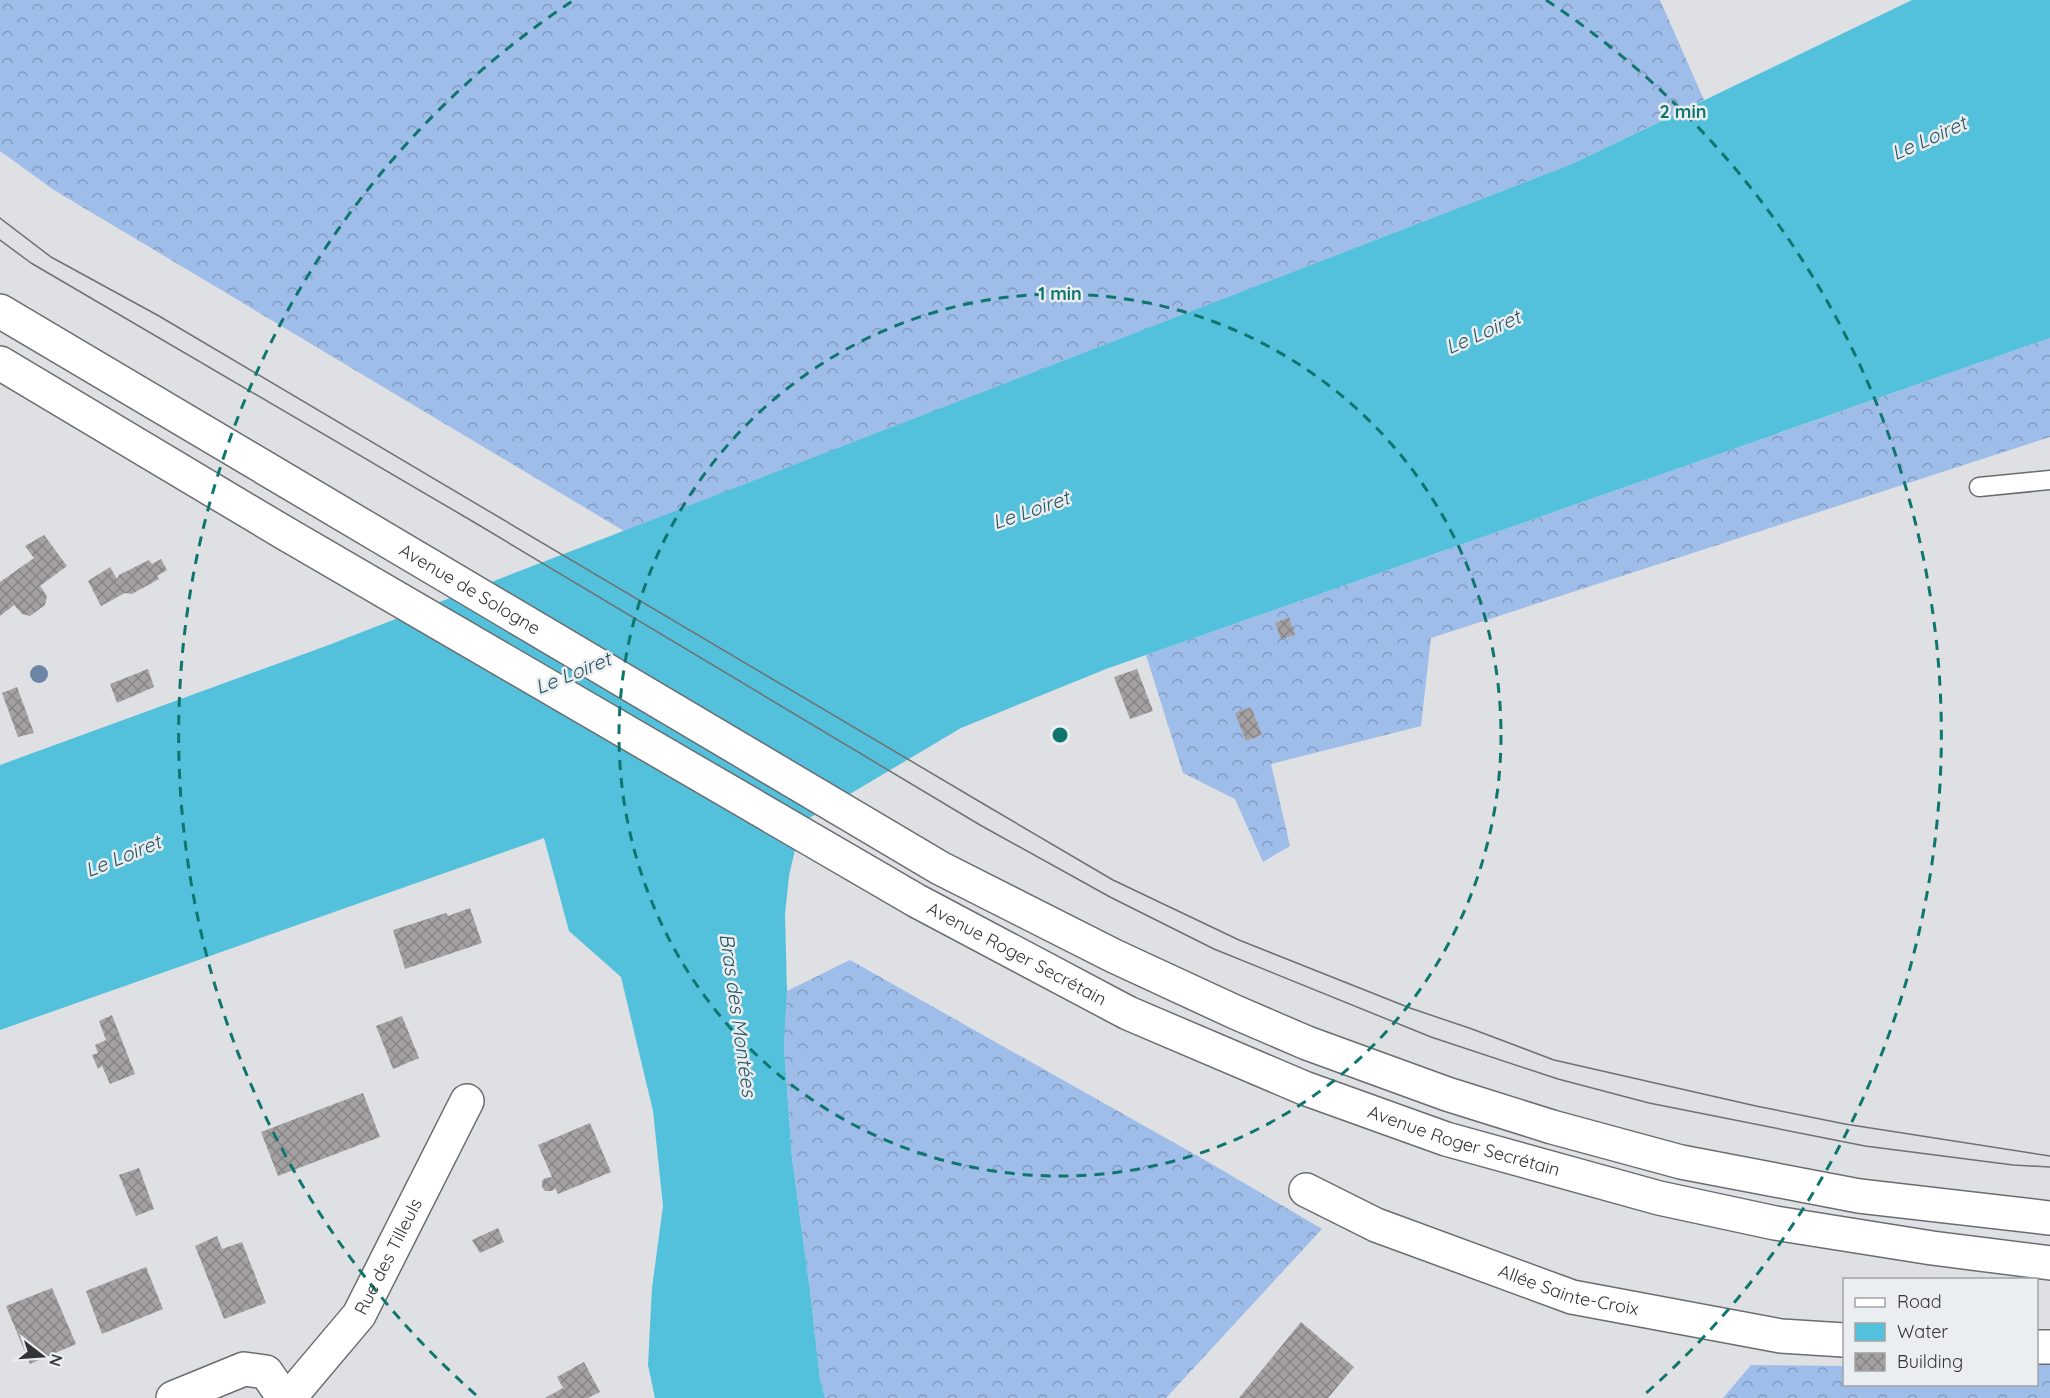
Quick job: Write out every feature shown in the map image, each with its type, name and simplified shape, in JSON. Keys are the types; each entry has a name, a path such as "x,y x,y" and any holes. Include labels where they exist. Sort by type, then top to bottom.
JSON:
{"main road":[{"path":"0,297 58,341 206,432"},
{"name":"Avenue de Sologne","path":"0,311 940,867 1114,956 1235,1012 1447,1095 1681,1162 1859,1196 2050,1218"},
{"name":"Avenue Roger Secrétain","path":"0,363 283,532 917,901 1128,1013 1304,1088 1446,1139 1659,1198 1775,1223 1932,1248 2050,1263"},
{"name":"Rue des Tilleuls","path":"289,1398 359,1315 466,1101"},
{"name":"Allée Sainte-Croix","path":"1306,1190 1376,1225 1572,1296 1780,1336 1843,1340"},
{"path":"173,1398 244,1369 275,1385"}],"lane":[{"path":"1979,487 2050,480"}],"green space":[{"path":"0,0 1660,0 1704,100 1572,164 624,531 54,190 0,151"},
{"path":"2050,338 2050,437 1431,638 1421,726 1271,764 1290,846 1263,862 1235,799 1183,773 1146,655"},
{"path":"850,960 1210,1163 1322,1229 1166,1398 825,1398 820,1379 792,1158 784,1047 787,991"},
{"path":"2038,1358 2050,1358 2050,1398 1723,1398 1751,1365 1843,1366 1843,1386 2038,1386"}],"water":[{"path":"1912,0 2050,0 2050,338 1106,669 961,728 801,823 789,876 785,915 787,991 784,1047 792,1158 820,1379 825,1398 655,1398 648,1365 652,1288 663,1206 653,1111 621,977 569,931 544,838 0,1030 0,765 326,646 1572,164"}],"building":[{"path":"44,535 67,566 40,586 47,596 45,605 30,616 22,614 14,605 0,616 0,582 34,558 25,546"},
{"path":"161,559 167,570 157,576 159,579 132,594 125,593 101,606 88,581 110,567 117,579 119,575 149,560 152,564"},
{"path":"1289,617 1295,635 1281,639 1275,623"},
{"path":"148,669 154,687 117,703 110,684"},
{"path":"1137,669 1153,711 1130,719 1114,677"},
{"path":"17,687 34,733 18,737 2,693"},
{"path":"1251,707 1262,735 1246,741 1235,713"},
{"path":"470,908 482,943 405,969 393,930"},
{"path":"112,1015 135,1074 110,1084 102,1066 98,1069 92,1055 98,1053 95,1045 106,1040 99,1021"},
{"path":"402,1016 419,1058 393,1069 376,1026"},
{"path":"363,1093 380,1137 278,1176 261,1132"},
{"path":"590,1123 611,1172 558,1194 555,1188 552,1191 545,1191 542,1181 552,1177 538,1145"},
{"path":"139,1168 154,1209 136,1216 119,1175"},
{"path":"498,1228 504,1242 480,1253 472,1240"},
{"path":"217,1236 222,1249 242,1242 266,1303 224,1319 195,1246"},
{"path":"146,1267 163,1309 102,1334 86,1291"},
{"path":"52,1288 76,1344 30,1364 6,1306"},
{"path":"1301,1322 1354,1367 1328,1398 1239,1398"},
{"path":"584,1362 600,1392 588,1398 545,1398 563,1388 557,1377"}],"tram line":[{"path":"0,218 51,257 159,316 1113,880 1239,940 1410,1008 1554,1060 1845,1124 2050,1156"},
{"path":"0,240 31,263 472,521 980,825 1110,897 1214,949 1431,1037 1558,1079 1649,1103 1865,1146 2013,1165 2050,1167"}],"water label":[{"name":"Le Loiret","path":"1929,138"},
{"name":"Le Loiret","path":"1483,332"},
{"name":"Le Loiret","path":"1031,510"},
{"name":"Le Loiret","path":"573,673"},
{"name":"Le Loiret","path":"123,856"},
{"name":"Bras des Montées","path":"738,1015"}]}
